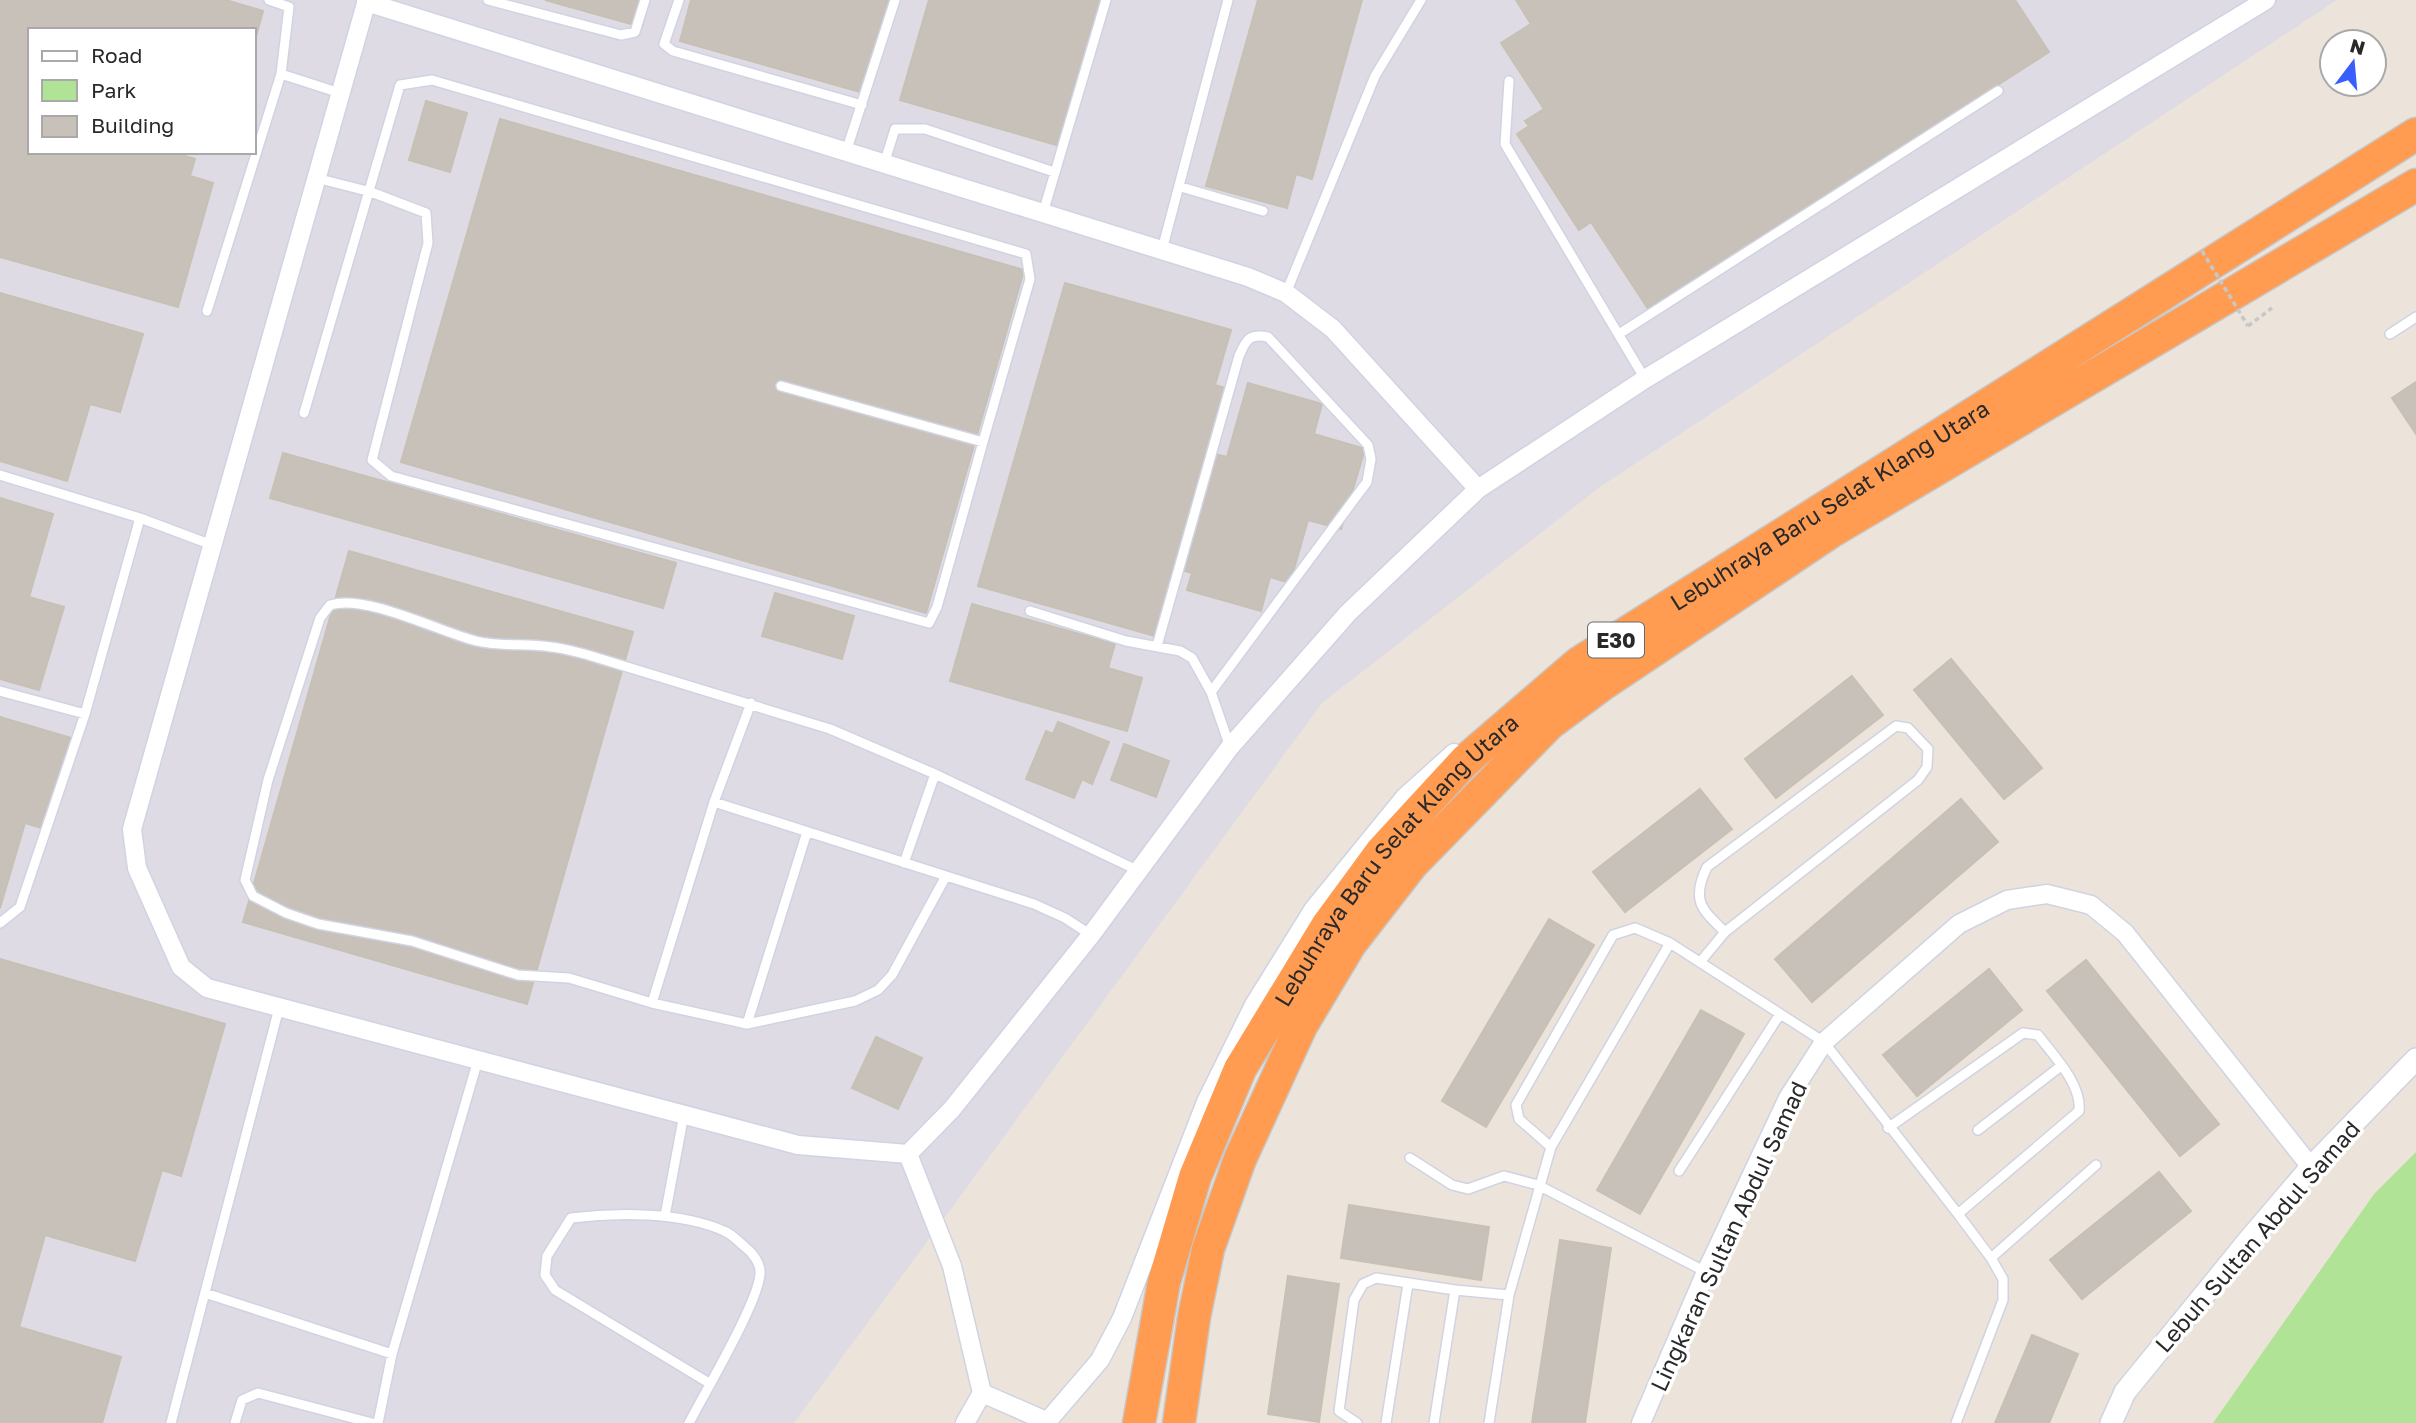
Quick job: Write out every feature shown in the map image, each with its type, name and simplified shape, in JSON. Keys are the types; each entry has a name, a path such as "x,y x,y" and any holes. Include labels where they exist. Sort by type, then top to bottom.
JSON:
{"highway":[{"name":"Lebuhraya Baru Selat Klang Utara","path":"1139,1423 1164,1282 1195,1177 1240,1069 1327,926 1382,851 1465,761 1579,663 2416,134"},
{"name":"Lebuhraya Baru Selat Klang Utara","path":"1179,1423 1208,1249 1240,1159 1301,1026 1350,944 1412,863 1549,724 1603,684 1832,531 2416,185"}],"street":[{"path":"908,1154 952,1109 1091,935 1230,747 1348,613 1478,489 1645,379 2266,0"},
{"path":"908,1154 798,1145 208,988 181,967 137,868 132,829 366,1 1248,277 1286,293 1333,329 1478,489"},
{"path":"982,1392 1046,1422 1100,1360 1122,1318 1206,1102 1254,1005 1313,910 1405,797 1476,733 1531,693 1579,663"},
{"name":"Lingkaran Sultan Abdul Samad","path":"1642,1423 1706,1272 1788,1098 1824,1042 1959,925 2007,900 2047,894 2091,905 2126,933 2311,1167"},
{"name":"Lebuh Sultan Abdul Samad","path":"2111,1423 2125,1392 2311,1167 2416,1059"},
{"path":"908,1154 952,1266 982,1392 965,1423"}],"lane":[{"path":"207,311 281,74 289,6 269,0"},
{"path":"488,0 621,35 635,32 645,0"},
{"path":"679,0 664,44 673,51 862,105"},
{"path":"846,152 895,0"},
{"path":"1043,213 1106,0"},
{"path":"1162,250 1181,187 1228,0"},
{"path":"1286,293 1375,76 1421,0"},
{"path":"281,74 341,93"},
{"path":"304,413 371,192 400,85 432,80 1026,254 1030,279 937,607 929,623 391,476 372,460 429,243 426,213 371,192 316,178"},
{"path":"1508,81 1505,144 1645,379"},
{"path":"1619,334 1998,91"},
{"path":"884,164 894,129 925,129 1054,172"},
{"path":"1181,187 1263,211"},
{"path":"2390,334 2416,317"},
{"path":"1157,646 1239,356 1247,338 1255,334 1268,337 1368,445 1371,459 1367,482 1211,692"},
{"path":"781,386 983,442"},
{"path":"0,475 140,518 212,545"},
{"path":"0,923 20,907 85,714 140,518"},
{"path":"946,876 892,975 878,990 855,1001 747,1024 652,1003 569,978 518,975 412,941 318,924 286,913 253,896 245,880 268,780 309,652 324,612 330,605 347,602 486,643 551,646 588,655 830,729 935,774 1139,872"},
{"path":"1030,611 1192,658 1211,692 1230,747"},
{"path":"0,691 85,714"},
{"path":"652,1003 714,802 751,703"},
{"path":"1701,961 1725,932 1919,780 1927,767 1928,749 1908,728 1896,726 1707,867 1698,887 1703,910 1725,932"},
{"path":"904,863 935,774"},
{"path":"714,802 1034,904 1065,918 1091,935"},
{"path":"747,1024 807,832"},
{"path":"1551,1147 1519,1119 1517,1105 1613,935 1635,928 1670,943 1824,1042 1888,1128 1958,1214 2003,1279 2003,1300 1956,1423"},
{"path":"1489,1423 1509,1295 1538,1185 1551,1147 1670,943"},
{"path":"171,1423 279,1008"},
{"path":"1679,1171 1780,1014"},
{"path":"1888,1128 2023,1033 2038,1035 2061,1066 2080,1099 2078,1111 1958,1214"},
{"path":"378,1423 392,1354 456,1126 478,1060"},
{"path":"1978,1130 2061,1066"},
{"path":"665,1216 684,1114"},
{"path":"1410,1158 1451,1185 1468,1189 1504,1176 1538,1185 1706,1272"},
{"path":"1991,1258 2096,1165"},
{"path":"689,1423 757,1290 761,1271 753,1254 725,1231 665,1216 606,1213 571,1218 547,1256 545,1275 555,1290 709,1383"},
{"path":"1357,1423 1339,1411 1354,1300 1363,1284 1376,1278 1509,1295"},
{"path":"1386,1423 1408,1284"},
{"path":"1434,1423 1455,1290"},
{"path":"205,1293 392,1354"},
{"path":"234,1423 242,1400 258,1393 372,1423"}],"path":[{"path":"2202,251 2248,326 2272,307"}],"shaded area":[{"path":"0,0 2337,0 1600,487 1322,703 794,1423 0,1423"}],"green space":[{"path":"2416,1152 2416,1423 2213,1423 2374,1194"}],"building":[{"path":"0,0 226,0 263,11 256,37 256,28 28,28 28,154 179,154 195,159 190,176 213,183 178,307 0,257"},
{"path":"545,0 649,0 642,27"},
{"path":"691,0 890,0 864,93 680,41"},
{"path":"929,0 1102,0 1060,146 900,100"},
{"path":"1258,0 1362,0 1312,179 1296,174 1287,208 1206,186"},
{"path":"1516,0 2015,0 2049,52 1649,310 1591,222 1579,230 1517,134 1529,126 1525,121 1544,109 1501,43 1531,24"},
{"path":"426,101 467,113 450,172 409,160"},
{"path":"500,119 1024,270 926,613 401,462"},
{"path":"1065,283 1231,330 1215,385 1225,388 1207,452 1227,457 1248,383 1322,404 1314,434 1365,449 1341,529 1308,520 1290,583 1270,577 1261,611 1187,590 1192,573 1174,568 1155,636 978,586"},
{"path":"0,293 143,334 120,412 90,404 67,481 0,461"},
{"path":"2416,382 2416,434 2392,398"},
{"path":"283,453 676,563 663,608 270,498"},
{"path":"0,498 53,514 29,597 64,607 39,690 0,679"},
{"path":"349,551 633,632 527,1004 243,922"},
{"path":"775,593 854,616 842,659 762,636"},
{"path":"972,604 1115,644 1108,668 1142,678 1127,731 950,681"},
{"path":"1951,659 2042,768 2004,799 1914,690"},
{"path":"1852,676 1883,715 1776,798 1745,759"},
{"path":"0,717 71,738 45,829 25,823 0,908"},
{"path":"1058,722 1109,742 1092,784 1082,779 1074,798 1026,779 1046,731 1053,734"},
{"path":"1124,744 1169,761 1156,797 1111,780"},
{"path":"1700,789 1732,829 1625,912 1593,872"},
{"path":"1961,799 1998,842 1812,1002 1775,959"},
{"path":"1549,919 1594,945 1486,1127 1442,1101"},
{"path":"0,959 225,1024 181,1176 162,1170 135,1261 45,1235 19,1327 121,1357 102,1423 0,1423"},
{"path":"2086,960 2219,1124 2180,1156 2047,991"},
{"path":"1989,969 2022,1010 1917,1096 1883,1055"},
{"path":"1701,1010 1744,1034 1640,1214 1597,1190"},
{"path":"876,1037 922,1058 898,1109 852,1088"},
{"path":"2159,1172 2191,1211 2082,1299 2050,1260"},
{"path":"1349,1205 1489,1227 1481,1280 1341,1258"},
{"path":"1560,1240 1611,1248 1585,1423 1532,1423"},
{"path":"1288,1276 1339,1284 1319,1422 1268,1414"},
{"path":"2032,1335 2078,1354 2049,1423 1995,1423"}]}
